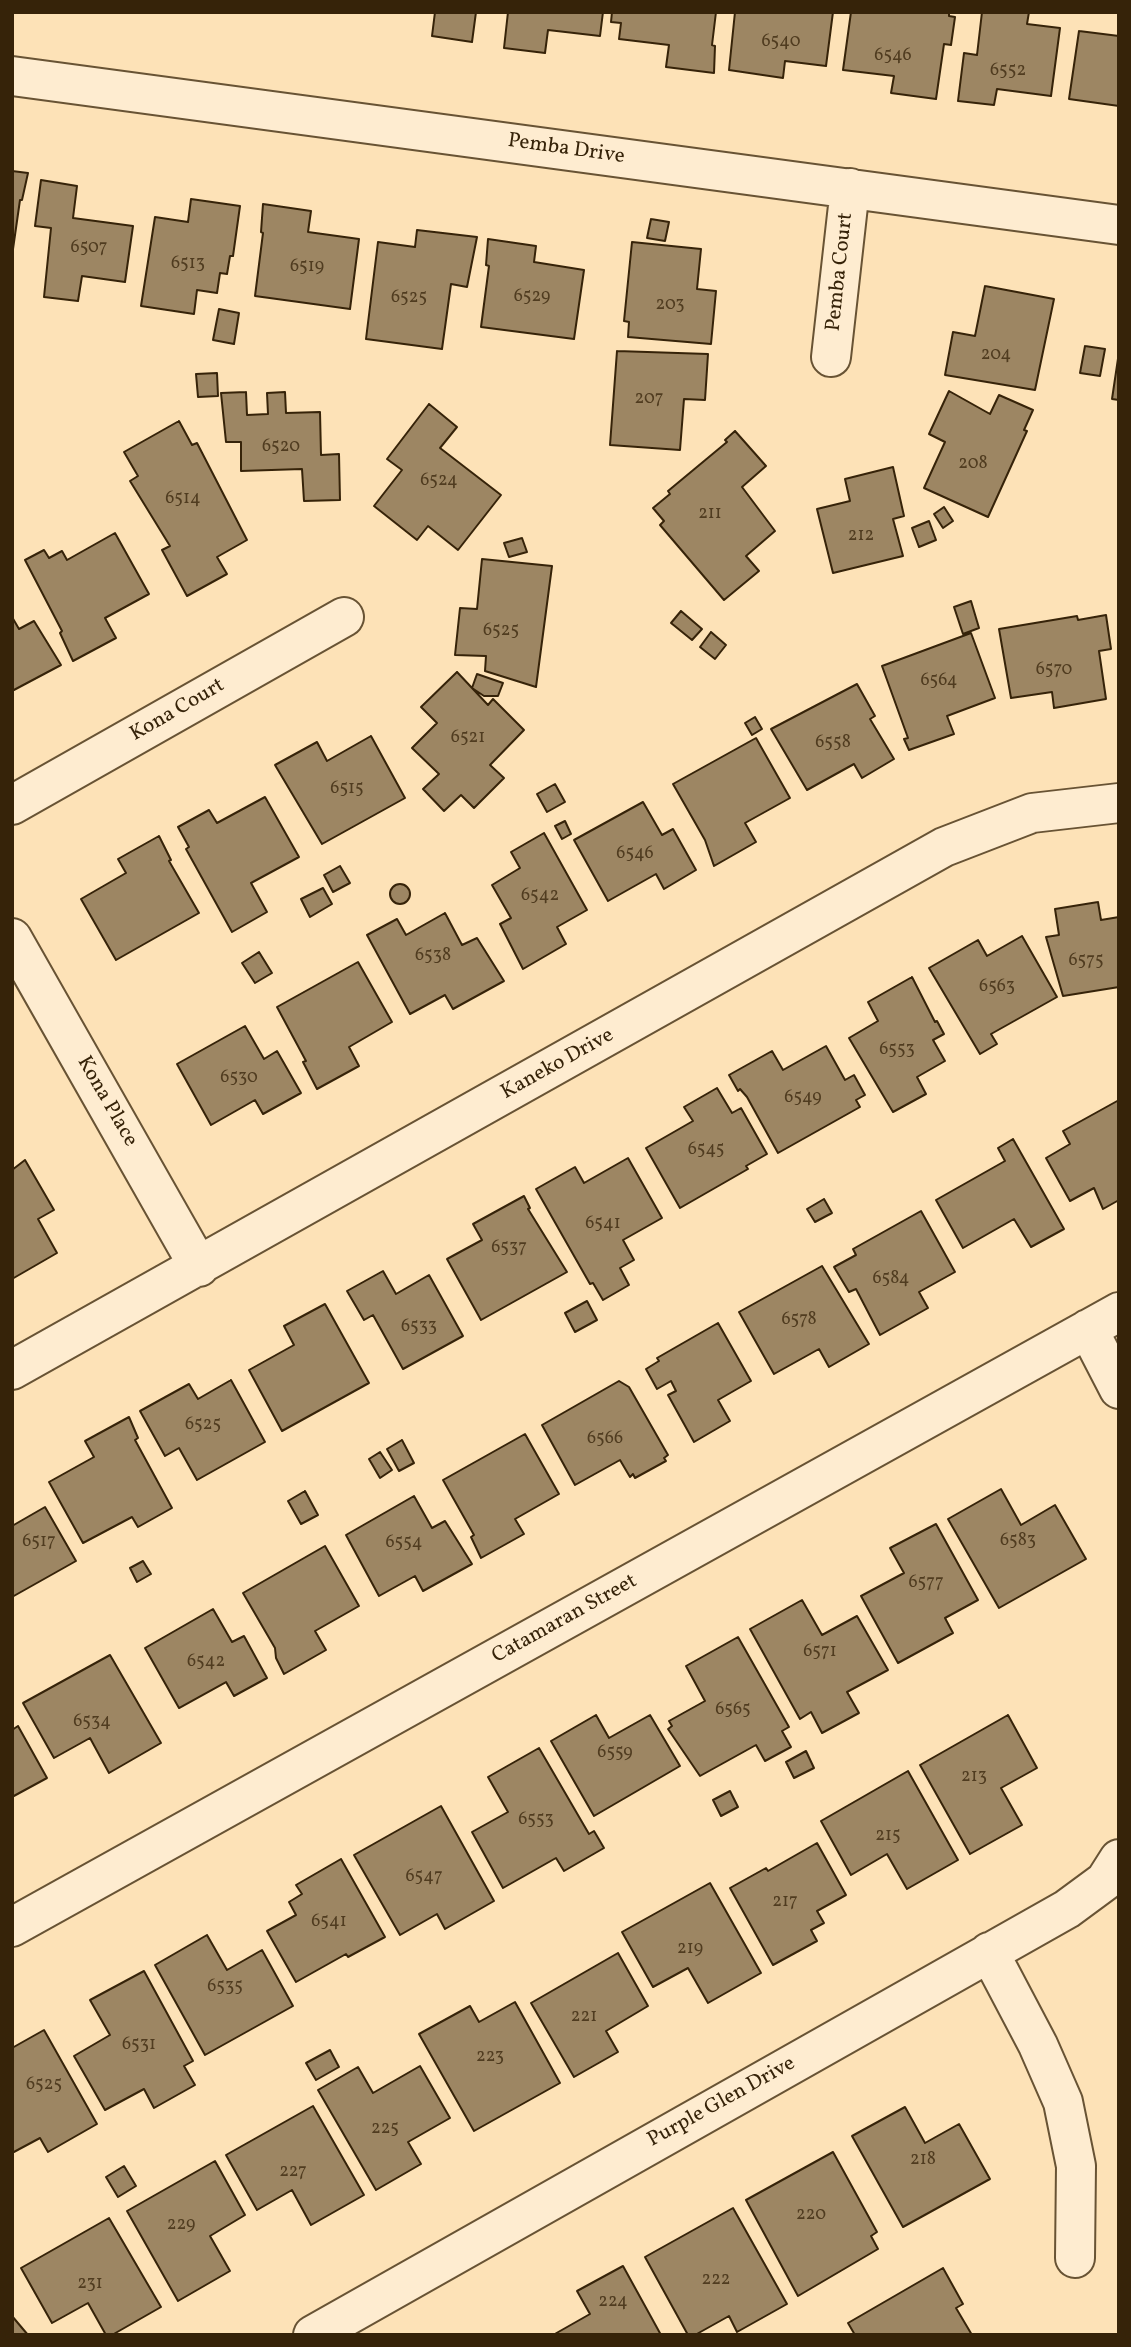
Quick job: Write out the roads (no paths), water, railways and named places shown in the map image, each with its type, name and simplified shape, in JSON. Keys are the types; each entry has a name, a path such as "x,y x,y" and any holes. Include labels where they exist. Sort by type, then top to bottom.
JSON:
{"street":[{"name":"Pemba Drive","path":"12,76 1119,225"},
{"name":"Pemba Court","path":"831,357 850,188"},
{"name":"Kona Court","path":"12,805 344,617"},
{"name":"Kaneko Drive","path":"12,1370 944,846 1032,813 1119,803"},
{"name":"Kona Place","path":"12,938 199,1267"},
{"path":"1103,1321 1119,1389"},
{"name":"Catamaran Street","path":"12,1927 1103,1321"},
{"name":"Purple Glen Drive","path":"313,2335 1067,1909 1105,1881 1119,1859"},
{"path":"989,1952 1038,2045 1063,2102 1076,2165 1075,2258"}]}
